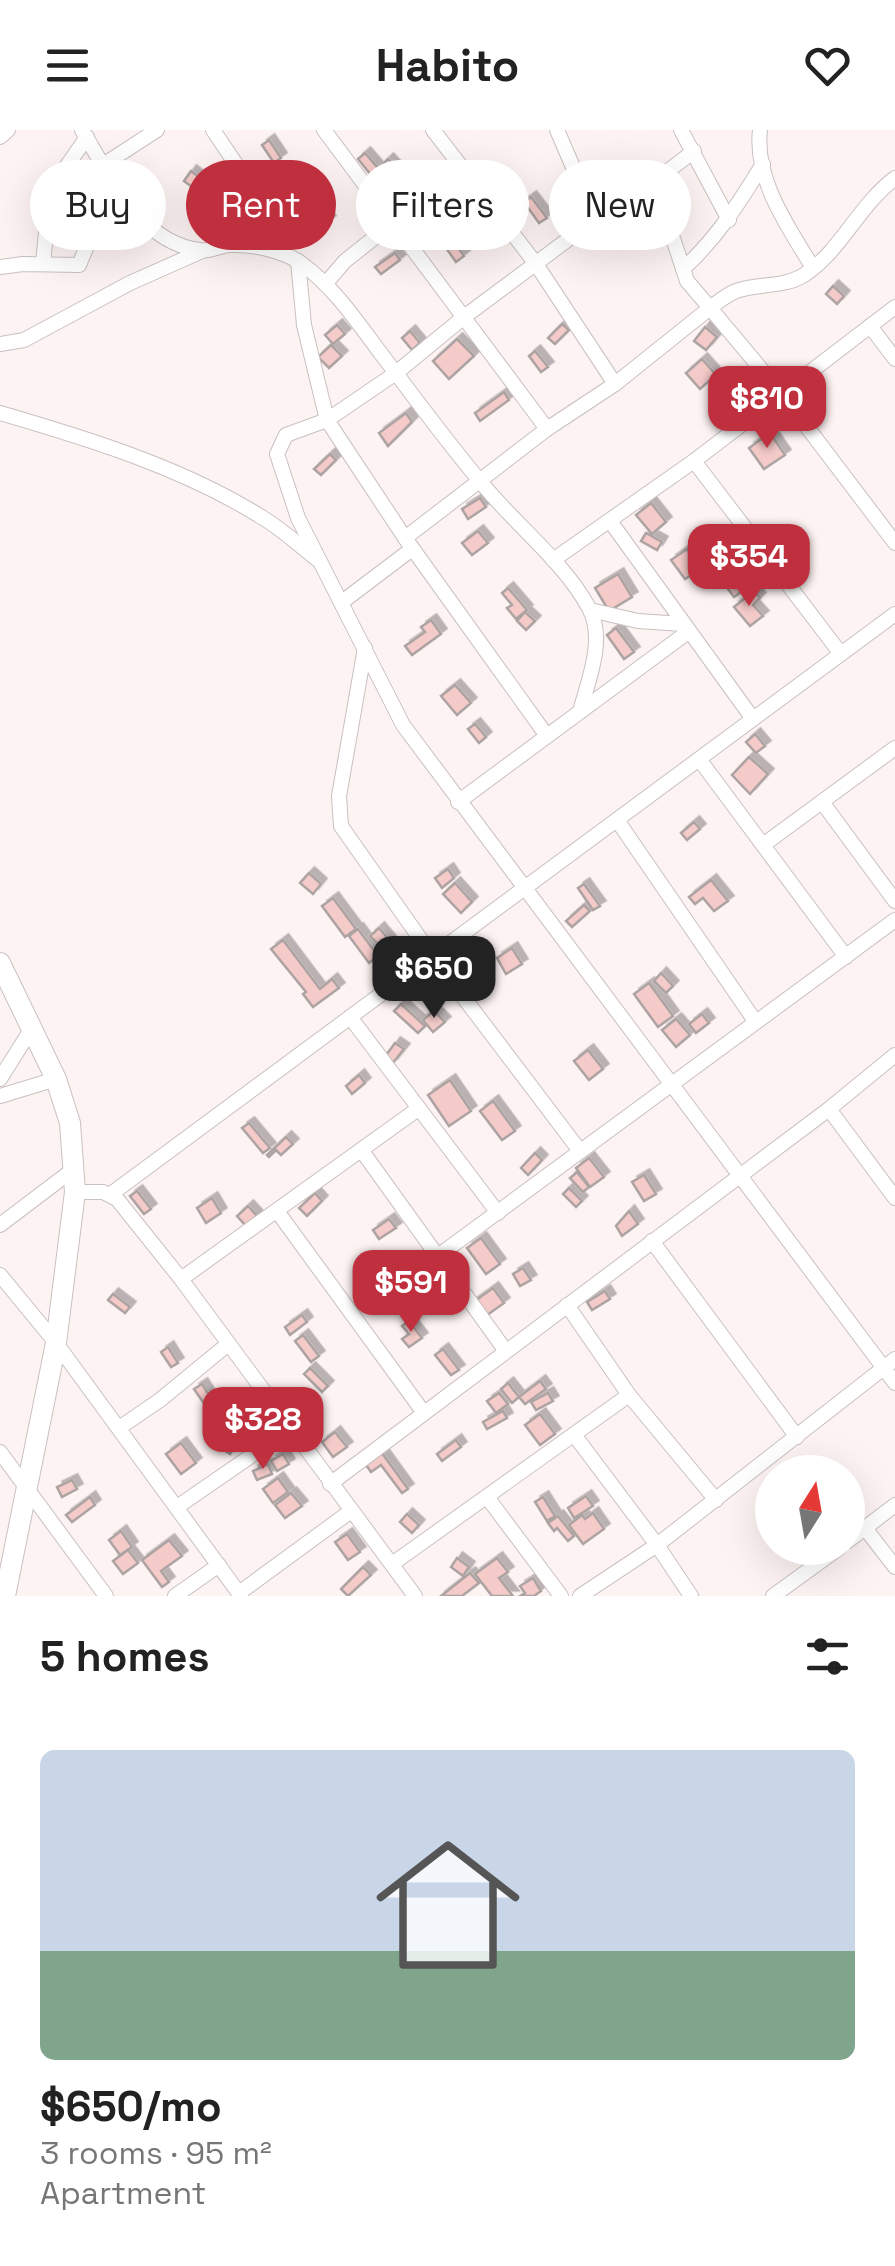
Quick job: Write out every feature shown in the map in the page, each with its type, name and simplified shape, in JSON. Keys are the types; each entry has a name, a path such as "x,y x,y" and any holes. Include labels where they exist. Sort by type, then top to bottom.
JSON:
{"main road":[{"path":"0,963 56,1079 70,1124 76,1192 56,1342 5,1596"}],"street":[{"path":"0,137 8,130"},
{"path":"112,160 157,130"},
{"path":"324,130 356,173"},
{"path":"433,130 456,160"},
{"path":"557,130 569,160"},
{"path":"681,130 729,220"},
{"path":"760,130 763,164 780,214 813,268"},
{"path":"219,132 293,258 326,420 546,736"},
{"path":"44,264 50,190 84,134 101,160"},
{"path":"681,160 694,150"},
{"path":"683,269 729,220 763,164"},
{"path":"342,602 480,482 548,428 615,384 710,308 740,289 786,283 813,268 866,204 895,178"},
{"path":"166,239 203,251"},
{"path":"0,344 24,340 130,283 203,251 228,245 252,246 293,258 326,283 480,482 553,560 590,610 596,633 595,653 580,712"},
{"path":"0,268 79,265 85,250"},
{"path":"326,283 358,250"},
{"path":"413,250 548,428"},
{"path":"525,250 615,384"},
{"path":"555,250 396,373 326,420 286,435 277,454 298,518 404,726 671,1086 889,1364 895,1383"},
{"path":"677,250 687,281 782,394 895,544"},
{"path":"553,560 694,462 895,307"},
{"path":"870,326 895,359"},
{"path":"0,413 70,434 186,478 264,518 323,563"},
{"path":"694,462 841,654"},
{"path":"610,521 753,719"},
{"path":"590,610 685,628"},
{"path":"76,1192 111,1194 895,614"},
{"path":"458,802 685,628"},
{"path":"365,648 338,796 342,826 434,957 580,1151"},
{"path":"763,844 895,748"},
{"path":"699,759 846,957"},
{"path":"822,802 895,901"},
{"path":"617,820 755,1021"},
{"path":"438,1256 895,920"},
{"path":"350,1018 498,1213"},
{"path":"0,1079 32,1028"},
{"path":"330,1484 895,1055"},
{"path":"0,1096 56,1079"},
{"path":"181,1280 418,1109"},
{"path":"828,1109 895,1198"},
{"path":"362,1151 504,1350"},
{"path":"0,1225 74,1169"},
{"path":"111,1194 181,1280 414,1596"},
{"path":"277,1211 424,1413"},
{"path":"652,1241 796,1437"},
{"path":"0,1276 56,1342 240,1595 351,1511"},
{"path":"567,1305 629,1395 716,1500"},
{"path":"120,1428 227,1346"},
{"path":"580,1596 657,1545 889,1364"},
{"path":"392,1564 629,1395"},
{"path":"177,1507 290,1429"},
{"path":"575,1436 691,1596"},
{"path":"0,1452 106,1596"},
{"path":"488,1497 561,1596"},
{"path":"895,1505 865,1528 895,1567"},
{"path":"175,1596 218,1565"},
{"path":"781,1594 818,1565"}],"building":[{"path":"269,140 281,158 272,160 262,145"},
{"path":"529,198 547,218 539,223 529,209"},
{"path":"447,250 460,250 464,256 456,262"},
{"path":"395,253 400,260 381,274 375,267"},
{"path":"833,286 844,296 837,304 826,294"},
{"path":"562,324 569,330 555,344 548,338"},
{"path":"337,325 345,334 333,344 325,335"},
{"path":"705,327 717,337 706,350 694,341"},
{"path":"410,331 420,343 412,350 402,338"},
{"path":"457,339 474,356 449,379 433,361"},
{"path":"331,345 342,356 329,368 318,357"},
{"path":"535,351 548,367 541,372 529,356"},
{"path":"702,359 716,375 700,389 686,373"},
{"path":"752,381 767,392 757,404 743,393"},
{"path":"504,392 509,400 480,421 475,413"},
{"path":"739,402 746,408 731,424 724,417"},
{"path":"406,413 412,422 388,446 379,433"},
{"path":"770,433 785,455 764,469 749,448"},
{"path":"330,454 336,460 321,475 314,469"},
{"path":"480,498 486,507 468,519 462,509"},
{"path":"651,503 666,522 652,534 636,515"},
{"path":"478,531 488,543 472,555 462,543"},
{"path":"646,533 662,542 657,550 641,541"},
{"path":"687,549 703,573 696,578 693,574 685,579 671,560"},
{"path":"726,572 731,579 738,574 748,587 734,597 719,577"},
{"path":"618,574 632,597 609,611 595,588"},
{"path":"508,588 527,610 516,619 507,608 512,605 502,593"},
{"path":"754,591 760,598 753,605 763,616 750,626 734,607"},
{"path":"525,612 535,621 526,630 517,621"},
{"path":"431,620 441,634 412,655 405,646 425,632 421,627"},
{"path":"616,628 634,652 624,659 607,635"},
{"path":"455,685 471,703 457,715 441,696"},
{"path":"475,724 486,737 479,743 468,729"},
{"path":"755,734 765,746 756,753 746,742"},
{"path":"749,757 768,774 750,794 732,775"},
{"path":"694,822 700,829 687,840 681,833"},
{"path":"448,869 454,878 442,888 435,878"},
{"path":"309,873 321,884 313,894 300,883"},
{"path":"711,880 728,901 714,911 703,898 695,904 689,897"},
{"path":"455,883 472,902 461,913 443,894"},
{"path":"584,884 600,906 593,910 578,888"},
{"path":"333,898 356,929 345,937 322,906"},
{"path":"584,905 590,911 572,927 566,921"},
{"path":"379,928 390,941 382,948 370,936"},
{"path":"358,929 378,956 369,963 349,936"},
{"path":"283,940 320,989 332,979 339,988 313,1007 303,994 306,992 271,949"},
{"path":"512,948 522,964 506,974 497,958"},
{"path":"661,973 673,986 666,993 654,981"},
{"path":"649,983 673,1016 658,1027 634,994"},
{"path":"401,1004 425,1026 418,1033 394,1011"},
{"path":"434,1011 445,1022 433,1032 423,1020"},
{"path":"702,1014 709,1023 696,1033 689,1024"},
{"path":"676,1019 690,1035 676,1047 662,1030"},
{"path":"395,1043 404,1049 392,1064 384,1058"},
{"path":"588,1050 603,1069 589,1080 574,1061"},
{"path":"359,1075 365,1083 352,1094 346,1086"},
{"path":"450,1080 471,1111 449,1126 428,1095"},
{"path":"493,1101 515,1131 502,1140 480,1111"},
{"path":"249,1123 270,1148 263,1153 242,1128"},
{"path":"286,1137 293,1144 281,1155 276,1150 269,1157 267,1155"},
{"path":"535,1153 542,1160 528,1175 521,1168"},
{"path":"589,1158 604,1177 590,1187 576,1168"},
{"path":"577,1172 589,1187 583,1192 570,1178"},
{"path":"644,1175 656,1194 644,1201 632,1182"},
{"path":"569,1188 582,1201 576,1207 563,1194"},
{"path":"137,1191 151,1209 144,1214 130,1196"},
{"path":"315,1193 322,1201 307,1216 299,1208"},
{"path":"212,1198 221,1213 206,1223 197,1208"},
{"path":"248,1206 257,1216 246,1226 237,1216"},
{"path":"629,1211 638,1224 622,1236 616,1226"},
{"path":"389,1219 396,1228 379,1239 373,1230"},
{"path":"481,1238 500,1264 486,1274 467,1248"},
{"path":"523,1268 531,1280 520,1286 513,1274"},
{"path":"493,1288 504,1303 483,1318 472,1303"},
{"path":"605,1291 610,1299 592,1310 587,1302"},
{"path":"113,1294 130,1307 125,1313 108,1300"},
{"path":"302,1315 307,1322 290,1335 285,1327"},
{"path":"409,1321 422,1338 409,1347 402,1339 409,1334 402,1326"},
{"path":"303,1335 319,1356 311,1362 295,1341"},
{"path":"168,1347 178,1363 171,1367 161,1352"},
{"path":"443,1349 459,1370 451,1375 435,1355"},
{"path":"310,1368 328,1386 322,1392 304,1374"},
{"path":"540,1381 546,1389 525,1404 519,1397"},
{"path":"508,1383 519,1397 512,1403 501,1389"},
{"path":"202,1384 219,1411 212,1415 194,1389"},
{"path":"499,1393 508,1404 496,1413 487,1401"},
{"path":"548,1393 553,1401 536,1410 531,1402"},
{"path":"503,1411 507,1418 487,1429 483,1422"},
{"path":"540,1414 555,1434 540,1445 525,1425"},
{"path":"335,1432 347,1447 333,1457 322,1442"},
{"path":"217,1434 236,1446 230,1454 212,1442"},
{"path":"456,1440 461,1447 442,1461 437,1454"},
{"path":"181,1443 196,1463 181,1474 166,1454"},
{"path":"382,1453 408,1489 402,1493 381,1465 371,1472 366,1465"},
{"path":"283,1454 289,1464 277,1471 271,1461"},
{"path":"268,1464 272,1474 257,1480 253,1471"},
{"path":"278,1478 288,1492 273,1503 263,1489"},
{"path":"72,1480 77,1489 62,1497 57,1487"},
{"path":"291,1493 302,1506 285,1518 275,1505"},
{"path":"586,1496 593,1506 574,1518 568,1508"},
{"path":"90,1497 95,1505 72,1522 66,1515"},
{"path":"543,1497 555,1516 547,1521 535,1502"},
{"path":"593,1513 604,1529 583,1544 569,1525 582,1515 585,1519"},
{"path":"407,1514 419,1525 412,1533 400,1522"},
{"path":"558,1516 574,1536 568,1541 548,1523"},
{"path":"121,1531 132,1547 120,1555 109,1540"},
{"path":"347,1534 360,1552 348,1560 335,1542"},
{"path":"169,1540 182,1556 161,1571 169,1582 162,1587 142,1560"},
{"path":"128,1550 138,1563 123,1574 113,1561"},
{"path":"457,1558 469,1567 463,1576 451,1567"},
{"path":"497,1558 508,1572 499,1578 513,1596 492,1596 475,1574"},
{"path":"363,1567 371,1575 348,1596 341,1589"},
{"path":"470,1573 479,1583 462,1596 441,1596"},
{"path":"533,1578 541,1591 534,1596 520,1596 525,1593 520,1586"}]}
